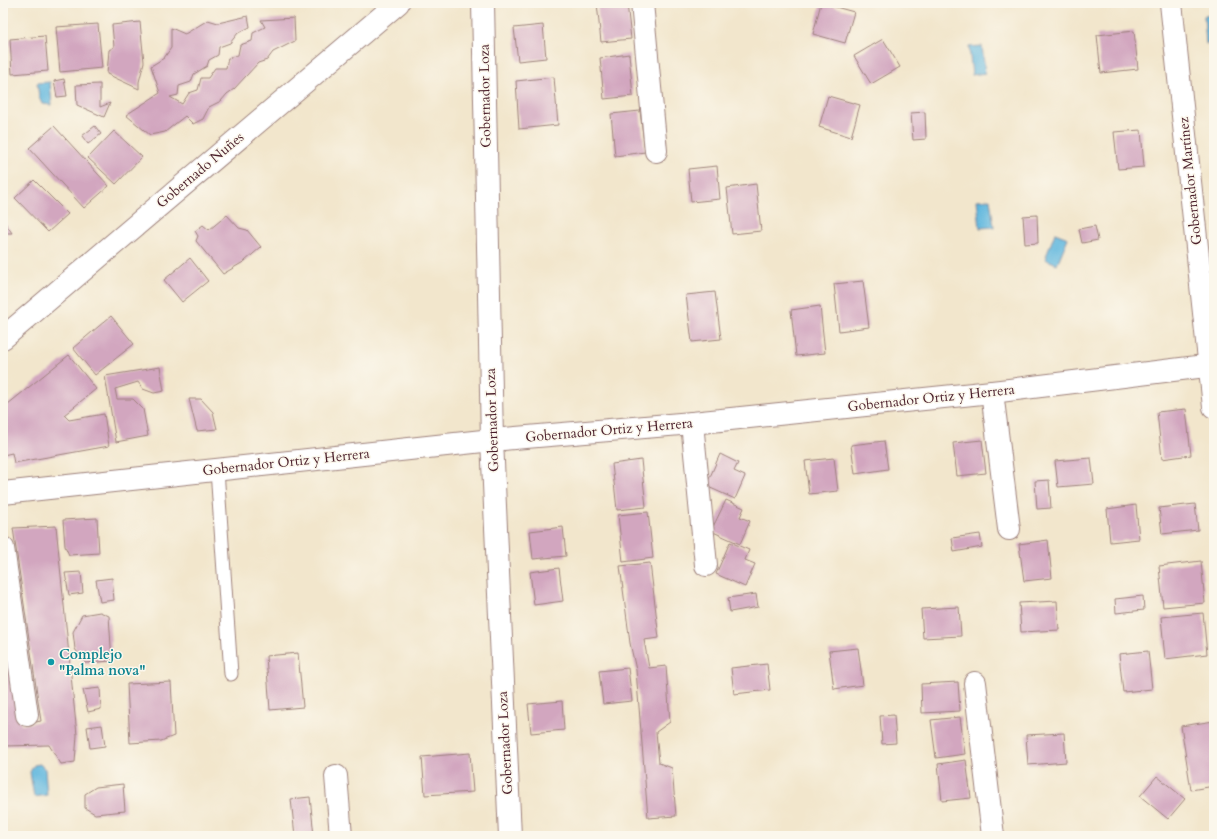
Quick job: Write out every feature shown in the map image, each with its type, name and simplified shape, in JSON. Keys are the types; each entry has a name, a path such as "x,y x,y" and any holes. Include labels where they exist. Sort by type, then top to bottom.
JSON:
{"street":[{"name":"Gobernado Nuñes","path":"3,338 398,3"},
{"name":"Gobernador Loza","path":"483,3 492,440 510,836"},
{"path":"642,3 656,151"},
{"name":"Gobernador Martínez","path":"1171,3 1212,365 1214,407"},
{"name":"Gobernador Ortiz y Herrera","path":"3,493 492,440 692,423 992,392 1212,365"},
{"path":"992,392 1009,529"},
{"path":"692,423 706,565"},
{"path":"3,548 27,715"},
{"path":"975,683 993,836"},
{"path":"336,776 341,836"}],"lane":[{"path":"217,470 231,674"}],"water":[{"path":"1214,15 1214,44 1206,44 1204,16"},
{"path":"982,46 985,73 972,75 969,47"},
{"path":"50,82 52,105 42,104 37,83"},
{"path":"990,199 994,227 980,228 977,200"},
{"path":"1055,233 1068,238 1057,264 1045,259"},
{"path":"40,764 45,769 47,795 34,797 30,772 34,765"}],"building":[{"path":"597,3 627,3 631,39 601,42"},
{"path":"821,3 854,12 845,43 813,34"},
{"path":"248,16 250,27 238,33 230,43 219,47 218,55 209,60 207,66 194,74 191,82 179,86 178,95 170,97 182,104 189,93 198,90 201,78 208,78 215,68 226,68 228,58 238,55 240,45 252,41 253,33 265,27 261,20 294,18 295,41 273,52 267,60 258,63 221,101 209,107 203,119 193,124 185,116 165,132 150,135 126,115 160,93 151,66 164,58 171,48 171,28 185,34 208,20 218,23"},
{"path":"140,22 144,62 139,82 139,89 107,74 109,50 114,47 112,25"},
{"path":"98,24 102,68 60,72 56,27"},
{"path":"543,25 546,58 518,61 514,28"},
{"path":"1134,31 1138,69 1101,73 1097,35"},
{"path":"45,36 48,71 12,74 10,39"},
{"path":"883,39 900,67 871,84 854,56"},
{"path":"629,54 633,96 604,99 600,58"},
{"path":"554,77 558,125 519,129 516,81"},
{"path":"64,79 67,96 57,97 54,81"},
{"path":"100,84 100,107 110,103 104,117 77,105 76,85"},
{"path":"828,96 860,105 851,137 819,127"},
{"path":"3,108 6,130 3,135"},
{"path":"640,111 645,152 615,156 611,114"},
{"path":"925,112 926,139 913,140 911,113"},
{"path":"54,126 109,186 84,208 29,148"},
{"path":"95,126 101,134 88,144 82,136"},
{"path":"1141,130 1144,167 1118,169 1114,132"},
{"path":"114,131 142,157 116,184 88,158"},
{"path":"717,166 720,199 691,202 688,169"},
{"path":"34,180 68,214 48,232 15,198"},
{"path":"756,184 761,231 732,234 727,188"},
{"path":"227,215 239,228 247,230 261,247 245,261 223,274 196,241 198,236 195,231 203,225 209,230"},
{"path":"1037,215 1038,243 1025,244 1023,216"},
{"path":"3,220 12,233 3,233"},
{"path":"1095,226 1098,240 1082,243 1079,229"},
{"path":"190,258 208,281 182,302 164,280"},
{"path":"863,281 869,327 839,331 834,284"},
{"path":"715,292 721,339 692,342 686,295"},
{"path":"820,306 825,353 796,356 791,310"},
{"path":"111,316 134,344 95,375 73,348"},
{"path":"69,355 96,389 64,415 69,420 104,414 109,446 14,463 12,453 3,455 3,408"},
{"path":"160,367 164,391 154,393 143,389 138,382 115,389 117,399 133,399 143,409 148,436 116,442 105,376"},
{"path":"189,399 201,399 213,412 217,429 197,431"},
{"path":"1186,409 1191,455 1162,459 1157,412"},
{"path":"982,440 986,473 957,476 953,443"},
{"path":"884,441 888,469 855,474 851,445"},
{"path":"720,454 738,463 734,471 745,476 735,499 706,486"},
{"path":"834,458 838,491 809,494 805,461"},
{"path":"1091,458 1094,484 1058,487 1055,461"},
{"path":"641,460 646,507 617,510 612,464"},
{"path":"1049,480 1051,508 1037,509 1035,481"},
{"path":"726,500 744,508 740,517 750,521 740,544 711,531"},
{"path":"1195,504 1198,530 1162,534 1159,508"},
{"path":"1136,505 1139,539 1110,542 1107,509"},
{"path":"648,512 653,558 623,562 618,515"},
{"path":"97,518 99,553 69,555 65,546 63,520"},
{"name":"Complejo \"Palma nova\"","path":"56,526 77,735 75,762 61,764 49,745 3,746 3,608 21,725 41,721 13,528"},
{"path":"563,527 566,556 533,559 530,531"},
{"path":"980,534 982,547 954,552 952,538"},
{"path":"1048,540 1052,578 1024,581 1019,544"},
{"path":"730,542 749,550 745,560 755,564 745,587 716,574"},
{"path":"1201,561 1205,603 1163,607 1159,566"},
{"path":"650,563 659,638 644,640 649,668 666,666 670,722 656,732 659,763 672,768 676,816 648,818 636,670 630,643 620,566"},
{"path":"559,568 563,601 534,605 530,572"},
{"path":"81,572 83,593 69,595 65,573"},
{"path":"112,578 114,600 100,602 96,580"},
{"path":"756,594 758,607 730,612 728,598"},
{"path":"1143,596 1144,610 1116,613 1115,599"},
{"path":"1057,601 1059,630 1021,632 1019,603"},
{"path":"959,607 961,636 923,638 921,609"},
{"path":"100,612 109,616 112,661 85,663 75,649 73,632 82,615"},
{"path":"1203,613 1207,654 1165,659 1161,617"},
{"path":"858,648 863,685 834,689 829,651"},
{"path":"1148,651 1152,689 1123,692 1119,654"},
{"path":"298,653 303,707 270,710 266,656"},
{"path":"767,664 770,690 734,694 731,668"},
{"path":"628,668 632,701 603,704 599,671"},
{"path":"171,682 174,736 161,741 130,743 127,684"},
{"path":"958,682 960,711 922,713 921,684"},
{"path":"100,688 101,709 88,712 83,690"},
{"path":"562,701 564,730 531,733 528,704"},
{"path":"894,715 896,743 882,744 880,716"},
{"path":"960,717 965,754 936,758 931,720"},
{"path":"1214,721 1214,786 1191,790 1181,726"},
{"path":"102,725 105,746 90,748 87,727"},
{"path":"1064,733 1066,762 1028,765 1026,735"},
{"path":"470,753 473,792 425,795 422,757"},
{"path":"966,760 971,798 942,801 938,764"},
{"path":"1157,776 1185,799 1168,819 1140,796"},
{"path":"123,784 125,811 95,814 85,808 85,794 96,787"},
{"path":"310,797 314,836 295,836 291,799"}],"place":[{"name":"Complejo \"Palma nova\"","path":"51,662"}]}
